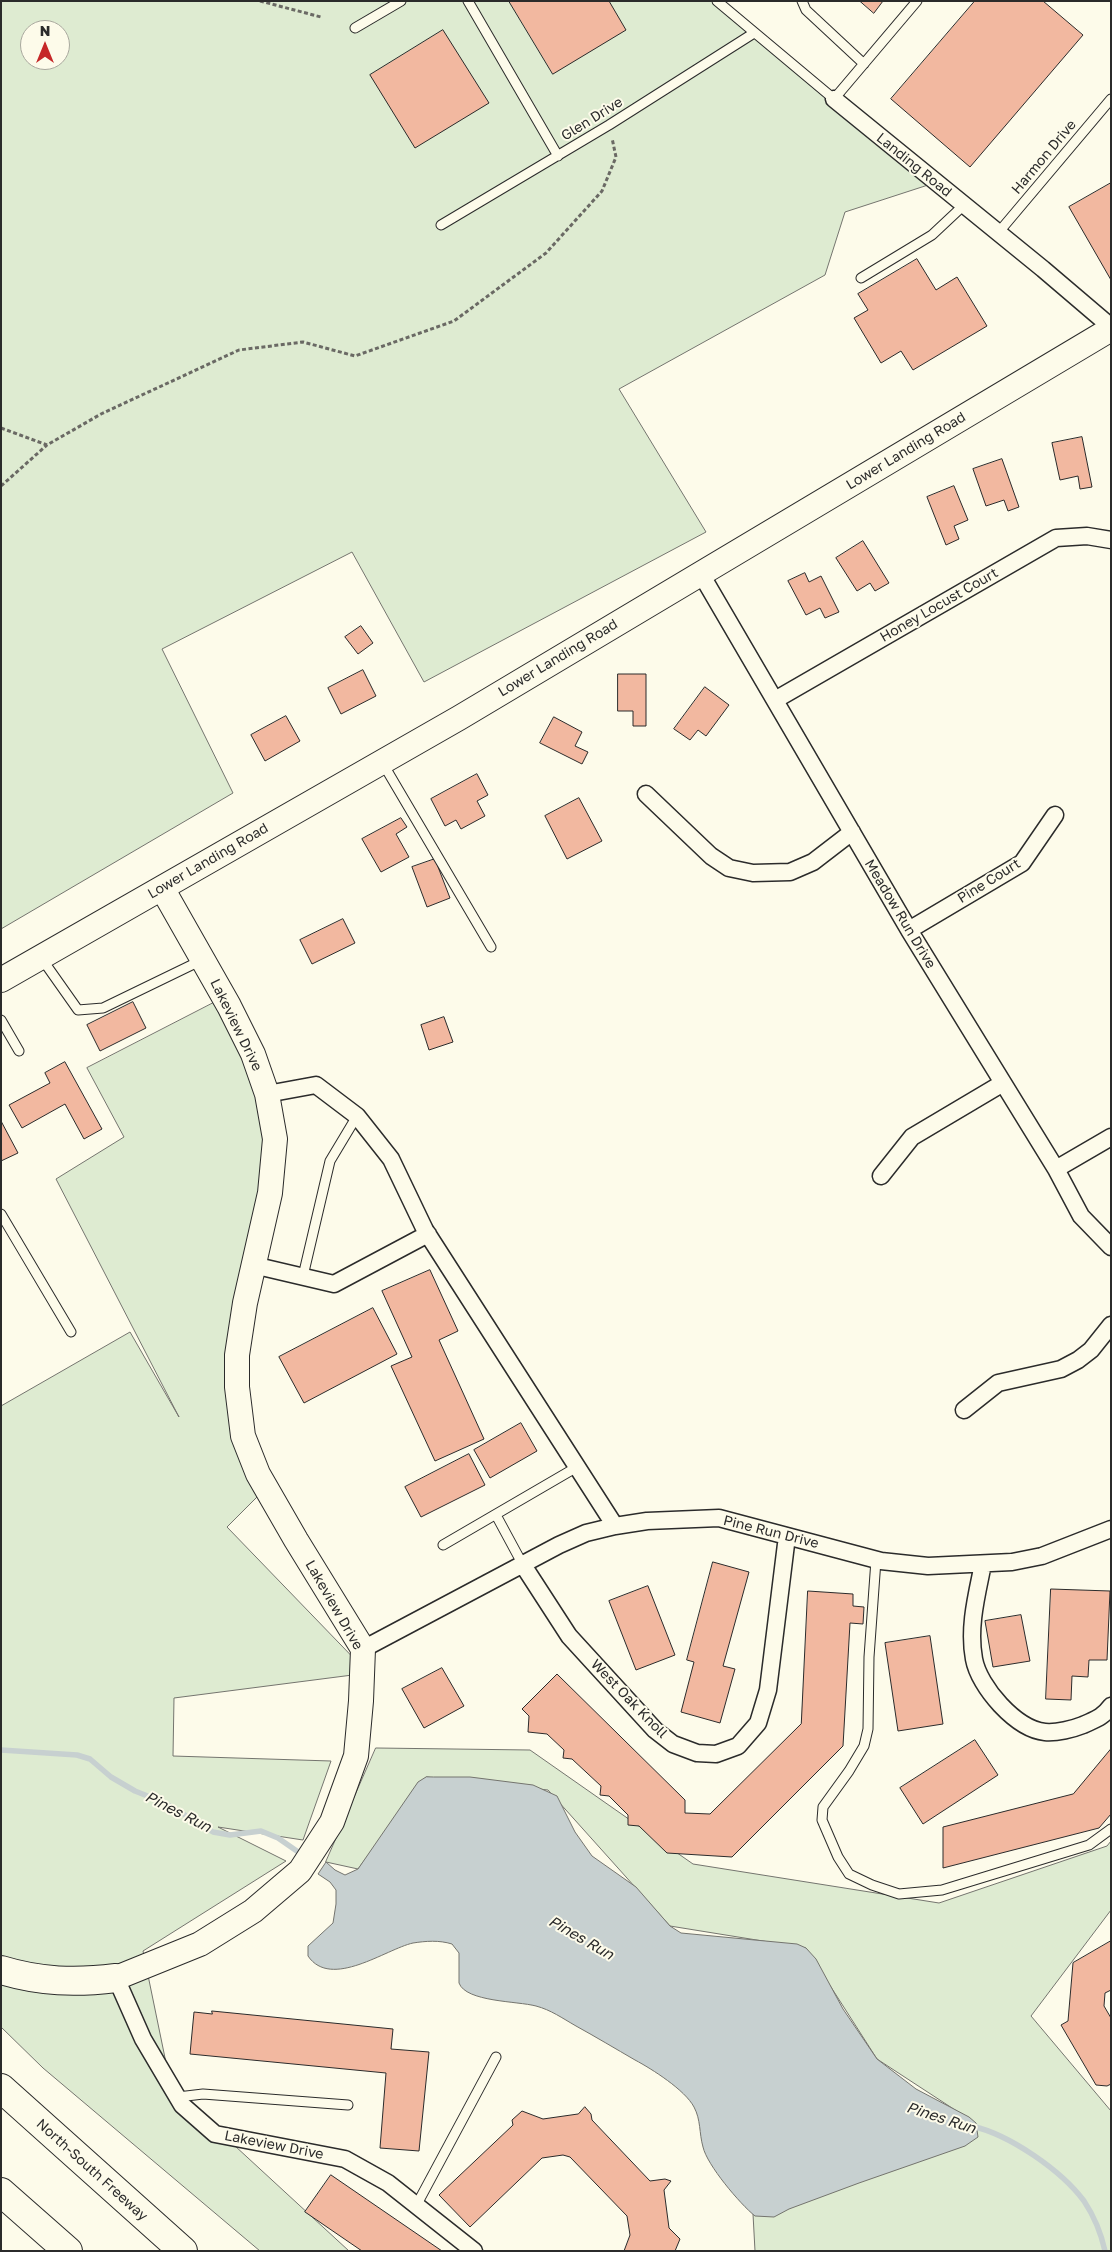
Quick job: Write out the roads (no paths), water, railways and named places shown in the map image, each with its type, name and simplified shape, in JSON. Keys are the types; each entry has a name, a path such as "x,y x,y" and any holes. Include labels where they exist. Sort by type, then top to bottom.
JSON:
{"highway":[{"path":"1,1970 38,1980 57,1982 116,1978"},
{"name":"North-South Freeway","path":"1,2088 183,2251"},
{"path":"1,2192 68,2251"}],"main road":[{"name":"Lower Landing Road","path":"1,980 382,762 1111,328"},
{"name":"Lakeview Drive","path":"116,1978 200,1944 253,1911 300,1871 317,1848 332,1822 356,1756 361,1701 363,1649 263,1482 243,1436 237,1387 237,1355 244,1303 270,1192 275,1139 267,1094 253,1054 162,888"}],"street":[{"name":"Landing Road","path":"834,100 964,205 1111,328"},
{"name":"Honey Locust Court","path":"775,700 1056,538 1087,536 1111,540"},
{"name":"Meadow Run Drive","path":"700,574 909,930 1056,1169 1081,1216 1111,1247"},
{"path":"646,794 711,856 729,868 753,874 790,872 813,862 852,832"},
{"name":"Pine Court","path":"909,930 1022,863 1055,815"},
{"path":"881,1176 912,1137 1003,1083"},
{"path":"267,1094 316,1084 357,1116 391,1158 428,1234 615,1526"},
{"path":"1056,1169 1111,1137"},
{"path":"253,1265 334,1284 428,1234"},
{"path":"964,1410 998,1383 1061,1369 1078,1360 1091,1350 1111,1325"},
{"name":"Pine Run Drive","path":"363,1649 560,1545 586,1533 615,1526 647,1521 719,1518 876,1560 928,1566 1012,1562 1042,1556 1111,1529"},
{"name":"West Oak Knoll","path":"523,1565 568,1636 655,1730 673,1744 697,1753 716,1754 738,1746 758,1723 768,1690 787,1536"},
{"path":"983,1564 972,1620 974,1658 980,1678 1013,1718 1045,1732 1074,1728 1104,1716 1111,1706"},
{"name":"Lakeview Drive","path":"116,1978 143,2039 182,2105 215,2134 346,2159 388,2183 474,2251"}],"lane":[{"path":"355,28 401,1"},
{"path":"468,1 558,156"},
{"name":"Landing Road","path":"718,1 834,100"},
{"path":"802,1 806,10 864,64"},
{"path":"834,100 917,1"},
{"name":"Glen Drive","path":"441,225 609,125 754,33"},
{"name":"Harmon Drive","path":"998,234 1111,99"},
{"path":"861,278 932,235 964,205"},
{"path":"382,762 491,947"},
{"path":"41,956 78,1010 104,1008 202,960"},
{"path":"1,1020 18,1052"},
{"path":"303,1276 330,1161 357,1116"},
{"path":"1,1214 71,1332"},
{"path":"443,1545 577,1467"},
{"path":"496,1515 523,1565"},
{"path":"876,1560 866,1738 864,1746 849,1771 823,1807 822,1820 838,1857 849,1874 872,1886 898,1894 942,1890 1088,1845 1111,1828"},
{"path":"416,2206 496,2057"},
{"path":"178,2097 202,2094 348,2105"}],"water":[{"path":"426,1777 470,1777 533,1785 557,1796 575,1832 592,1856 636,1887 670,1926 681,1933 797,1944 806,1948 816,1959 843,2009 877,2059 916,2089 969,2117 976,2123 978,2137 965,2146 789,2209 774,2217 755,2216 733,2194 717,2174 703,2147 699,2122 694,2107 690,2100 668,2080 552,2012 528,2004 493,2000 471,1994 459,1983 459,1953 452,1944 432,1941 413,1943 374,1959 344,1968 330,1969 318,1965 308,1956 308,1946 333,1923 336,1904 336,1890 330,1882 318,1874 326,1862 335,1870 345,1875 358,1869 418,1782"}],"waterway":[{"name":"Pines Run","path":"1,1750 77,1755 90,1759 111,1777 135,1791 165,1803 213,1832 230,1835 261,1831 278,1838 304,1856"},
{"name":"Pines Run","path":"972,2126 1002,2137 1034,2155 1062,2177 1088,2207 1097,2225 1105,2251"}]}
